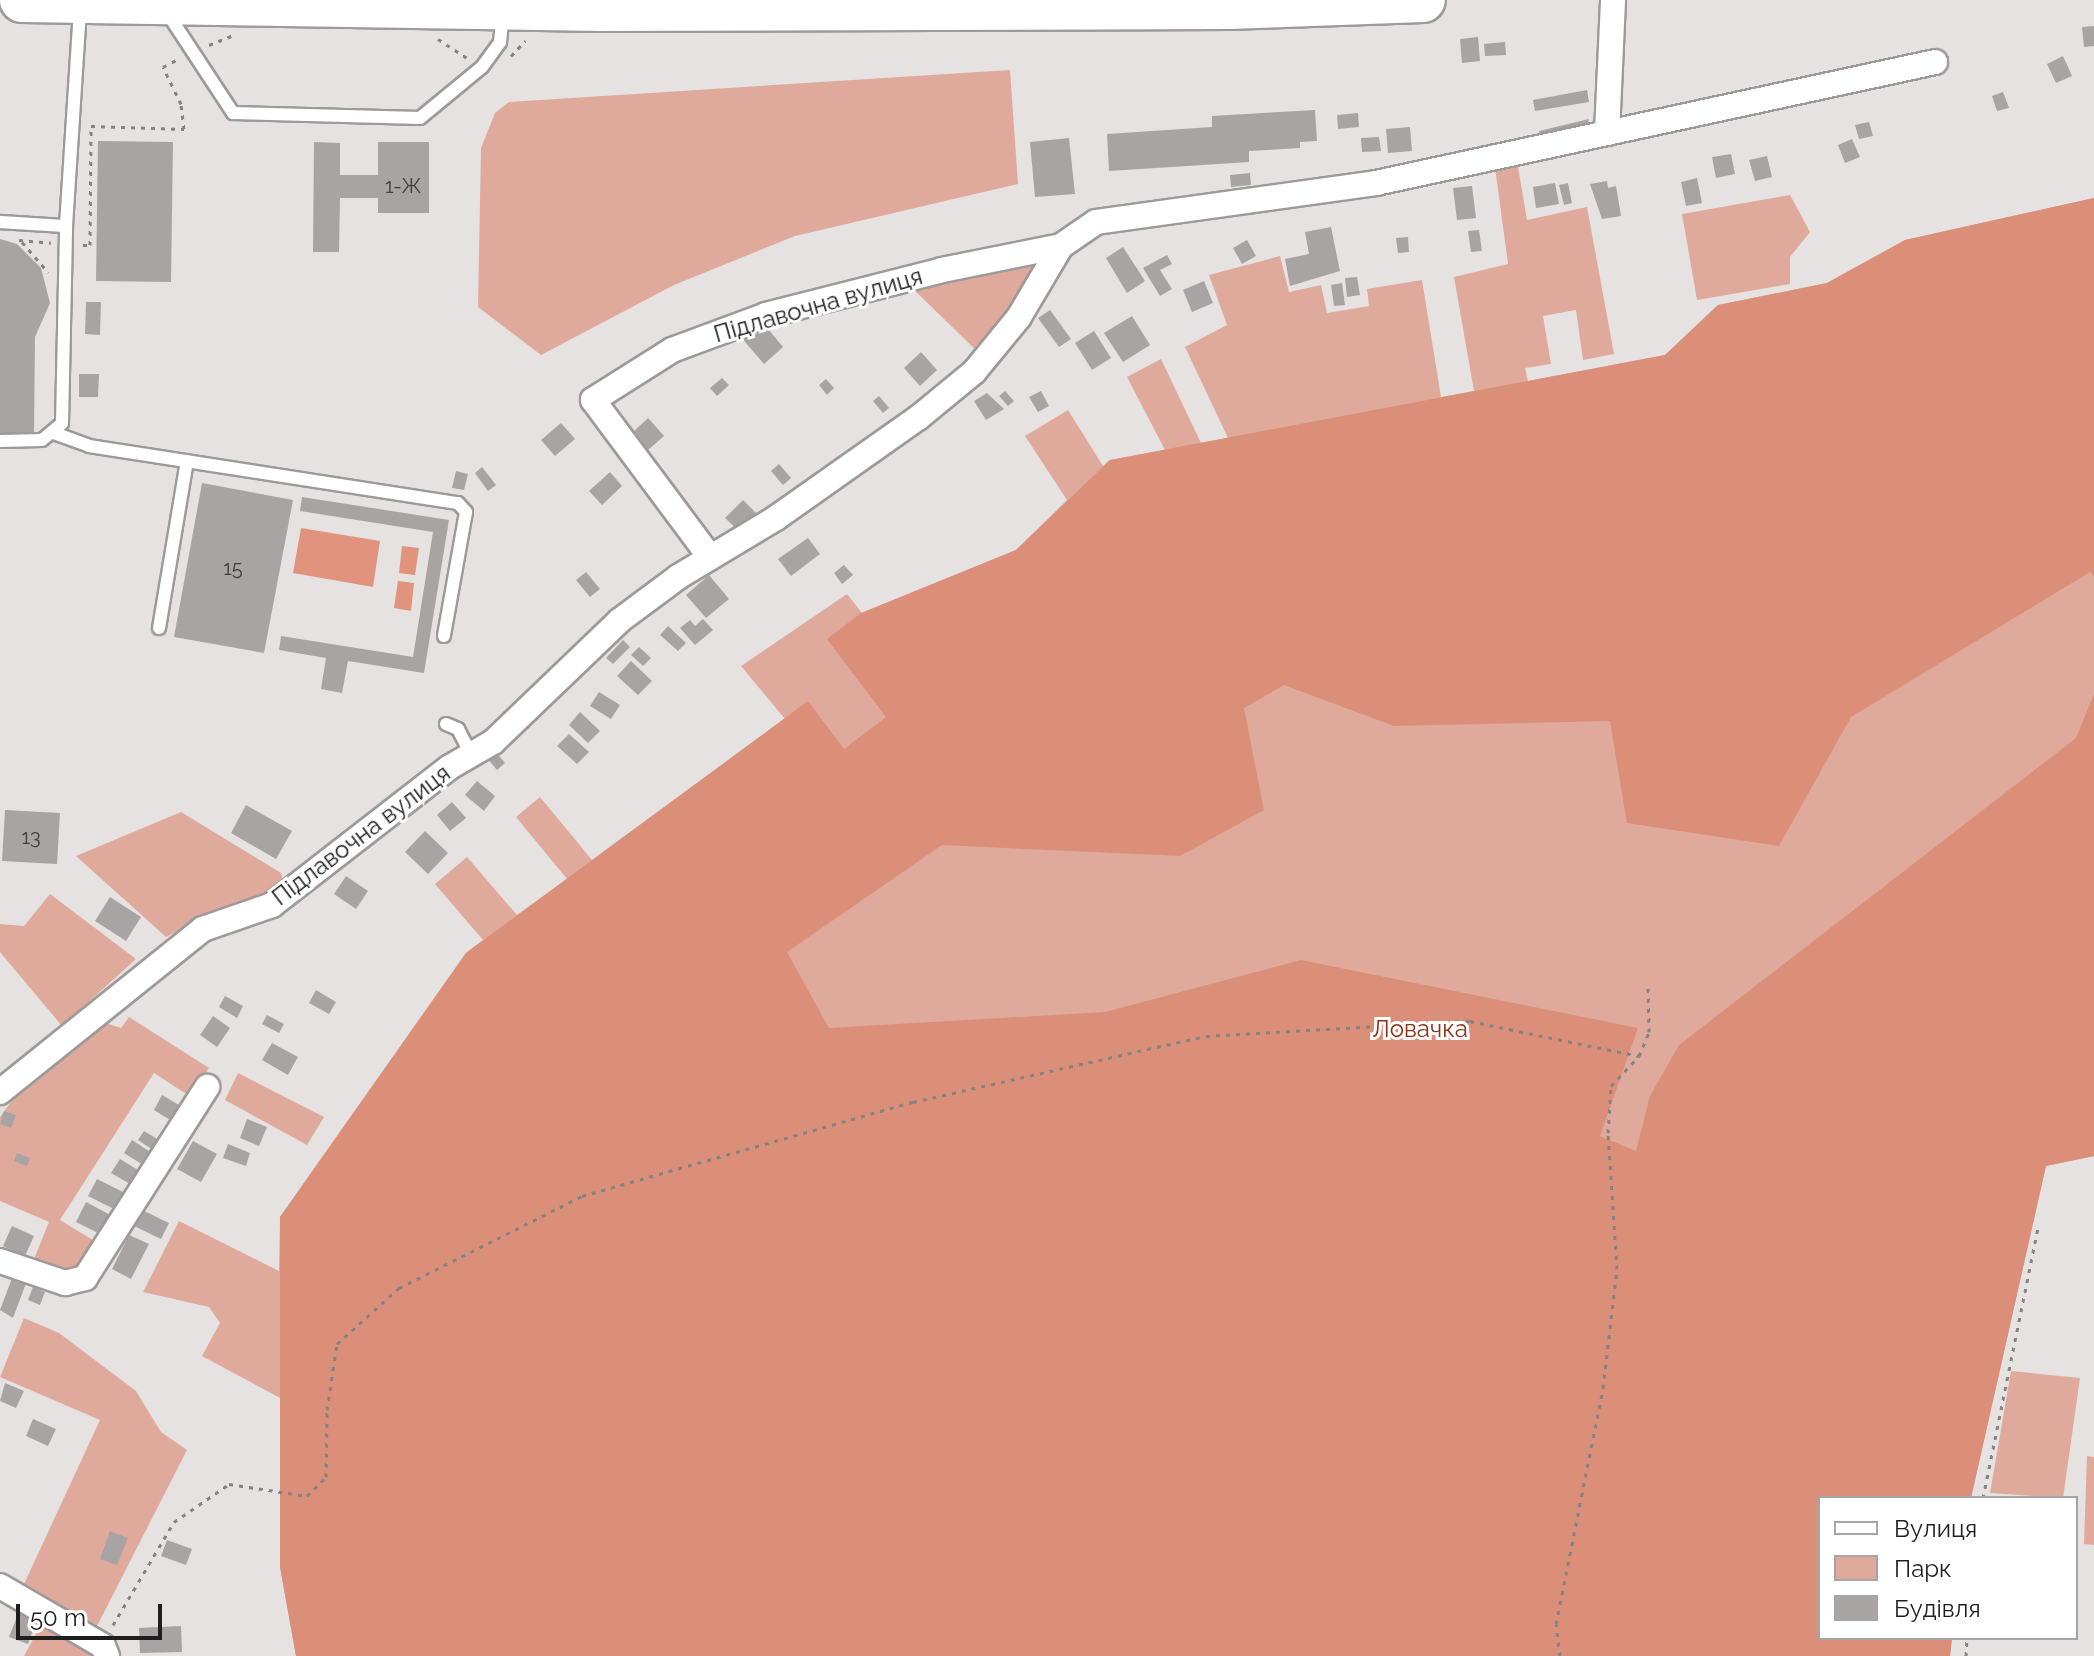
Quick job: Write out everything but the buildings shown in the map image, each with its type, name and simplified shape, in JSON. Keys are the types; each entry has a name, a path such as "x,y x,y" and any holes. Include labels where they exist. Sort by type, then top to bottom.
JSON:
{"highway":[{"path":"22,0 502,8 1229,7 1423,0"}],"street":[{"path":"1607,133 1613,0"},
{"name":"Підлавочна вулиця","path":"710,557 593,400 672,350 766,315 942,270 1061,246 1096,222 1436,170 1935,62"},
{"name":"Підлавочна вулиця","path":"0,1092 203,929 272,905 470,753 493,742 619,621 710,557 829,481 974,372 1019,317 1061,246"},
{"path":"0,1261 65,1283 85,1278 207,1087"},
{"path":"0,1586 105,1651"}],"lane":[{"path":"0,441 42,440 54,433 62,423 66,226 81,1"},
{"path":"160,2 233,113 420,118 482,67 500,42 502,8"},
{"path":"0,222 66,226"},
{"path":"54,433 89,446 458,503 466,512 444,636"},
{"path":"159,628 187,461"},
{"path":"446,724 458,729 470,753"}],"path":[{"path":"21,241 47,267 50,281"},
{"path":"1560,1656 1556,1624 1603,1388 1617,1269 1608,1133 1611,1086 1639,1056 1649,1032 1648,986"},
{"path":"105,1651 133,1583 174,1522 229,1484 307,1496 326,1477 327,1410 337,1344 399,1288 582,1196 913,1102 1206,1036 1470,1021 1639,1056"},
{"path":"1983,1496 2038,1228"}],"green space":[{"path":"1010,70 1018,184 795,236 674,285 541,355 478,307 481,148 495,113 509,102"},
{"name":"Ловачка","path":"1517,161 1527,220 1587,207 1614,354 1583,360 1576,310 1543,316 1551,364 1525,368 1528,381 1665,355 1718,305 1827,283 1905,240 2094,198 2094,1156 2046,1166 1971,1496 1818,1496 1818,1640 1952,1640 1950,1656 296,1656 280,1567 280,1398 202,1356 220,1323 209,1307 143,1292 179,1221 279,1271 280,1217 466,953 483,940 435,884 467,857 517,915 567,879 516,817 540,797 592,860 785,719 741,666 847,594 862,613 1016,550 1067,500 1025,436 1068,410 1103,466 1110,460 1165,450 1127,377 1161,359 1201,443 1228,438 1185,347 1227,325 1209,275 1280,256 1289,292 1321,285 1327,313 1369,306 1367,289 1422,280 1441,397 1474,391 1454,277 1508,264 1495,167"},
{"path":"1790,195 1810,232 1790,257 1790,284 1697,300 1682,214"},
{"name":"Ловачка","path":"2094,198 2094,576 2090,572 1851,717 1779,846 1627,823 1610,721 1394,726 1284,685 1244,708 1264,810 1180,856 942,845 787,952 829,1028 1105,1012 1301,960 1638,1028 1600,1136 1636,1151 1650,1096 1679,1045 2076,738 2094,694 2094,1156 2046,1166 1971,1496 1818,1496 1818,1640 1952,1640 1950,1656 296,1656 280,1567 280,1217 466,953 808,701 844,749 886,717 827,639 861,613 1016,550 1110,460 1665,355 1718,305 1827,283 1905,240"},
{"path":"1033,261 1037,269 980,354 910,286"},
{"path":"181,812 281,873 284,883 251,903 214,911 166,937 76,856"},
{"path":"50,894 136,959 62,1026 0,952 0,924 24,926"},
{"path":"129,1017 209,1068 191,1097 154,1073 60,1220 101,1245 79,1273 32,1264 49,1222 0,1201 0,1117 19,1091 102,1022 121,1028"},
{"path":"238,1073 324,1117 307,1145 225,1100"},
{"path":"24,1318 59,1333 136,1391 161,1432 187,1450 96,1628 24,1584 100,1420 0,1377"},
{"path":"2011,1371 2080,1378 2063,1496 1990,1493"},
{"path":"2087,1456 2094,1457 2094,1545 2084,1544"},
{"path":"44,1619 88,1645 93,1656 24,1656"}],"shaded area":[{"path":"301,528 380,541 373,587 293,573"},
{"path":"402,546 419,548 415,575 399,573"},
{"path":"398,581 414,583 411,611 394,608"}]}
